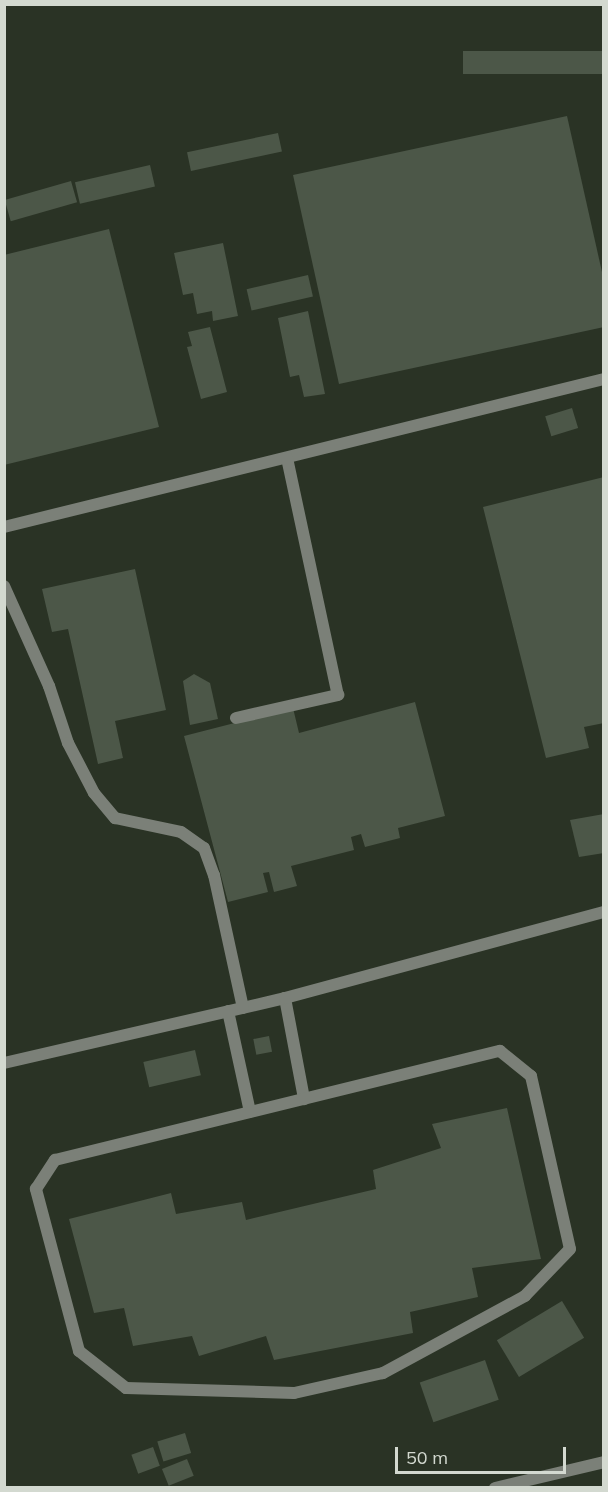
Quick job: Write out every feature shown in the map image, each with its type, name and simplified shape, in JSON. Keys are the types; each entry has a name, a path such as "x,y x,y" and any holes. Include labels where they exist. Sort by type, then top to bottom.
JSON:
{"street":[{"path":"4,527 603,379"},
{"path":"236,718 338,695 286,458"},
{"path":"4,586 49,686 68,743 94,793 115,818 181,832 204,848 214,875 243,1008"},
{"path":"4,1063 285,998 603,912"},
{"path":"285,998 304,1099"},
{"path":"228,1011 250,1112"},
{"path":"500,1051 531,1076 570,1249 525,1296 383,1373 294,1393 126,1388 79,1351 36,1189 55,1160 304,1099 500,1051"},
{"path":"495,1488 603,1462"}],"building":[{"path":"463,51 604,51 604,74 463,74"},
{"path":"567,116 604,281 604,327 339,384 293,175"},
{"path":"278,133 282,152 191,171 187,152"},
{"path":"150,165 155,186 80,204 75,182"},
{"path":"71,181 77,202 11,221 5,200"},
{"path":"109,229 159,427 4,465 4,255"},
{"path":"223,243 238,316 213,321 212,311 197,314 193,293 183,295 174,253"},
{"path":"308,275 313,296 252,311 247,289"},
{"path":"308,311 325,394 304,397 299,375 290,377 278,318"},
{"path":"210,327 227,392 201,399 187,347 192,346 188,332"},
{"path":"572,408 578,428 551,436 545,416"},
{"path":"604,477 604,723 584,727 589,748 546,758 483,507"},
{"path":"135,569 166,710 115,721 123,758 98,764 68,629 52,632 42,589"},
{"path":"194,674 210,683 218,719 190,725 183,681"},
{"path":"415,702 445,816 398,828 400,838 365,847 361,834 351,837 354,850 291,866 297,886 274,892 269,872 263,873 268,892 228,902 184,736 293,708 299,733"},
{"path":"604,814 604,853 579,857 570,820"},
{"path":"269,1036 272,1052 256,1055 253,1039"},
{"path":"195,1050 201,1075 149,1087 143,1062"},
{"path":"507,1108 541,1259 472,1268 478,1297 410,1312 413,1333 274,1360 266,1336 199,1356 192,1336 133,1346 124,1308 94,1313 69,1219 171,1193 176,1214 242,1202 246,1220 376,1189 373,1170 441,1148 432,1124"},
{"path":"562,1301 584,1338 519,1377 497,1340"},
{"path":"485,1360 499,1400 433,1422 420,1382"},
{"path":"185,1433 191,1453 163,1462 157,1441"},
{"path":"153,1447 160,1466 138,1474 131,1455"},
{"path":"187,1459 194,1476 169,1486 162,1469"}]}
